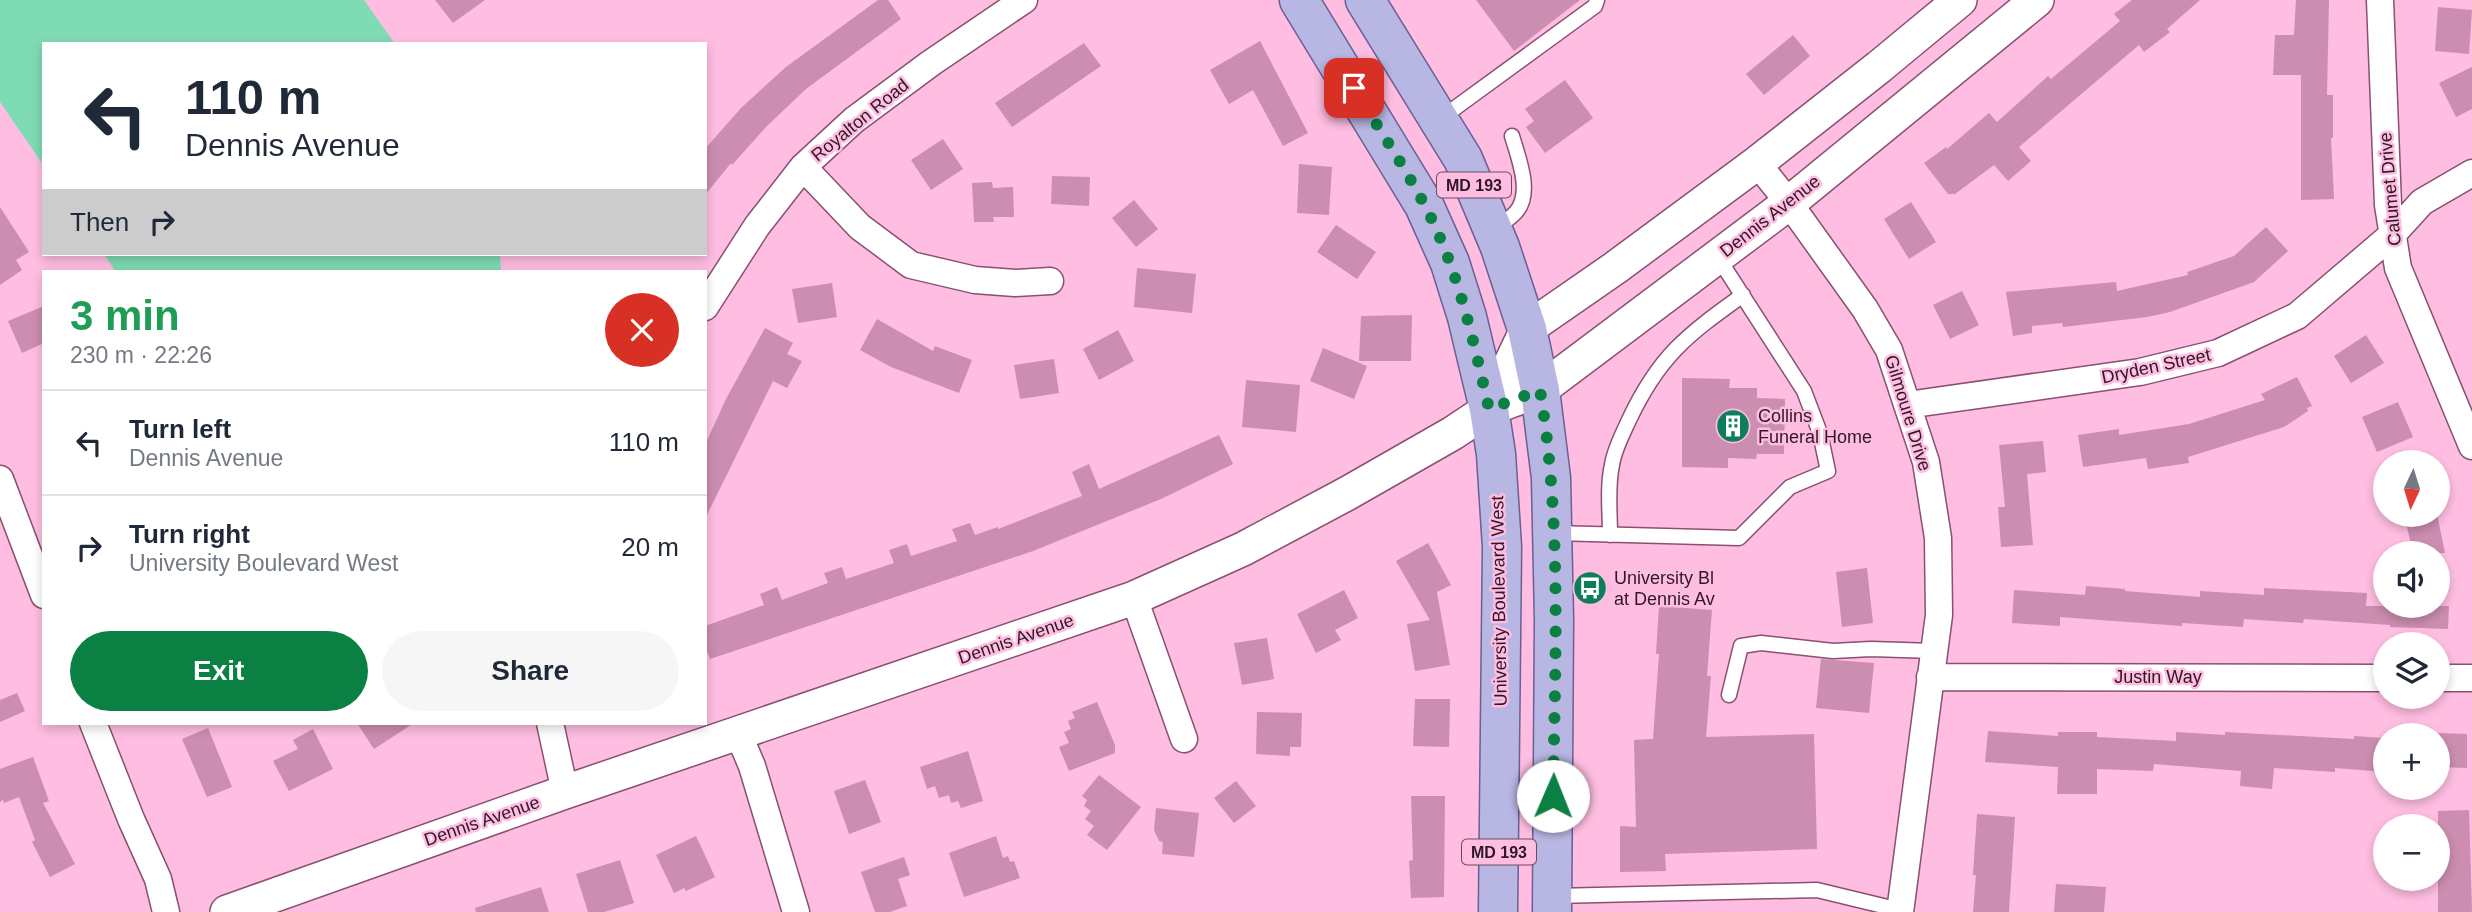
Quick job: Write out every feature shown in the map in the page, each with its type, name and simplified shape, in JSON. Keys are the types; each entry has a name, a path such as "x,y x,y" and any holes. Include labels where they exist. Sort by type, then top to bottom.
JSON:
{"main road":[{"name":"University Boulevard West","path":"1299,0 1424,205 1450,263 1467,317 1489,409 1496,454 1502,547 1498,912"},
{"name":"MD 193","path":"1374,4 1463,159 1493,230 1527,330 1540,390 1551,478 1554,634 1552,904"}],"street":[{"name":"Royalton Road","path":"707,304 757,226 803,167 855,120 931,63 1024,0"},
{"path":"1489,409 1527,330 1756,163 1960,0"},
{"name":"Dennis Avenue","path":"227,912 565,792 1134,598 1255,543 1453,433 1489,409 1540,390 1789,203 2037,0"},
{"name":"Calumet Drive","path":"2380,0 2388,205 2398,268 2472,446"},
{"name":"Gilmoure Drive","path":"1756,163 1789,203 1866,309 1889,350 1926,463 1938,538 1940,615 1900,911"},
{"path":"803,167 860,227 911,265 975,280 1015,283 1049,281"},
{"name":"Dryden Street","path":"1907,405 2140,372 2218,353 2297,316 2392,235 2422,202 2472,173"},
{"path":"0,479 9,532 42,591"},
{"path":"1134,598 1184,738"},
{"name":"Justin Way","path":"1932,664 2373,678"},
{"path":"2450,678 2472,678"},
{"path":"94,725 158,879 166,912"},
{"path":"550,725 565,792"},
{"path":"738,733 752,766 796,912"},
{"path":"158,879 184,912"}],"lane":[{"path":"1439,120 1595,6 1597,0"},
{"path":"1493,230 1517,212 1522,202 1521,169 1512,136"},
{"path":"1552,533 1739,538 1790,487 1829,471 1820,433 1804,391 1717,256"},
{"path":"1610,535 1612,464 1624,430 1644,388 1669,354 1699,326 1743,295"},
{"path":"1729,695 1741,646 1761,643 1833,651 1871,649 1932,664"},
{"path":"1552,904 1817,890 1900,911"}],"green space":[{"path":"0,0 364,0 394,42 42,42 42,163 0,102"},
{"path":"105,256 500,256 501,270 114,270"}],"building":[{"path":"435,0 485,0 453,23"},
{"path":"878,0 888,0 901,19 806,89 767,126 732,165 731,163 707,193 707,147 741,108 786,67"},
{"path":"1476,0 1580,0 1514,51"},
{"path":"2132,0 2200,0 2167,29 2170,32 2144,52 2139,45 2019,147 2031,161 2008,181 1994,165 1955,194 1948,194 1924,163 1946,147 1947,149 1989,113 1997,122 2048,76 2051,79 2120,21 2114,14"},
{"path":"2296,0 2329,0 2327,95 2333,95 2331,138 2334,199 2301,200 2301,75 2273,75 2275,35 2294,35"},
{"path":"2438,7 2472,10 2469,54 2435,51"},
{"path":"1793,35 1810,56 1764,95 1746,74"},
{"path":"1260,41 1308,133 1283,146 1253,90 1229,104 1210,70"},
{"path":"1084,43 1101,66 1012,127 995,103"},
{"path":"2472,67 2472,109 2456,117 2439,83"},
{"path":"1565,80 1593,118 1545,153 1526,127 1534,121 1525,109"},
{"path":"943,139 963,169 931,190 911,160"},
{"path":"1299,164 1332,167 1329,215 1297,213"},
{"path":"1052,176 1090,177 1089,206 1051,204"},
{"path":"992,182 993,188 1013,187 1014,217 993,217 994,222 974,222 972,183"},
{"path":"1134,200 1158,229 1136,247 1112,218"},
{"path":"1911,202 1936,242 1909,259 1884,219"},
{"path":"0,207 29,252 16,260 22,270 0,285"},
{"path":"1336,225 1376,252 1357,279 1317,252"},
{"path":"2266,227 2288,251 2254,282 2170,312 2063,327 2062,323 2032,326 2032,333 2013,336 2006,292 2116,282 2117,291 2188,275 2187,272 2234,256"},
{"path":"1137,268 1196,274 1192,313 1134,307"},
{"path":"832,283 837,317 798,323 792,289"},
{"path":"1962,291 1979,325 1950,339 1933,305"},
{"path":"42,307 42,344 22,353 8,321"},
{"path":"1412,315 1411,361 1359,361 1361,316"},
{"path":"877,319 933,351 935,346 972,360 959,393 891,367 860,350"},
{"path":"765,328 793,343 787,354 802,361 787,388 773,381 707,515 707,441 726,399"},
{"path":"1118,330 1134,361 1099,380 1083,349"},
{"path":"2366,335 2384,363 2351,383 2334,356"},
{"path":"1323,348 1367,366 1354,399 1310,381"},
{"path":"1054,359 1059,393 1020,399 1014,365"},
{"path":"2297,377 2312,406 2284,427 2188,457 2189,463 2148,469 2146,458 2083,467 2078,435 2119,429 2119,435 2189,424 2265,400 2261,394"},
{"name":"Collins Funeral Home","path":"1682,378 1730,379 1729,388 1757,388 1757,398 1785,399 1784,454 1757,454 1756,459 1728,458 1728,468 1682,467"},
{"path":"1246,380 1300,385 1296,432 1242,427"},
{"path":"2398,402 2413,437 2376,450 2362,417"},
{"path":"1219,435 1233,464 1161,499 1033,551 710,659 707,651 707,625 764,605 760,594 777,587 782,600 828,583 824,573 842,567 846,579 894,563 889,550 907,544 911,556 957,541 952,529 970,523 975,535 998,529 1082,496 1072,472 1089,464 1099,489"},
{"path":"2043,441 2046,472 2027,474 2033,545 2001,547 1998,507 2005,507 1999,445"},
{"path":"2407,527 2440,527 2443,541 2410,541"},
{"path":"1428,543 1451,585 1437,592 1450,665 1415,671 1407,624 1430,620 1396,561"},
{"path":"1867,568 1873,623 1842,627 1836,572"},
{"path":"2086,586 2200,597 2200,591 2264,595 2264,588 2367,593 2366,606 2373,606 2373,618 2448,618 2448,629 2304,619 2303,623 2244,619 2243,627 2182,623 2182,626 2060,617 2060,626 2012,623 2014,590 2085,595"},
{"path":"1344,590 1358,618 1335,630 1341,640 1316,653 1297,614"},
{"path":"1659,606 1712,610 1707,676 1711,676 1706,737 1814,734 1817,849 1665,854 1666,871 1620,872 1620,826 1636,827 1634,740 1653,739 1659,654 1656,654"},
{"path":"1267,638 1274,679 1242,685 1234,643"},
{"path":"1821,659 1874,663 1869,713 1816,708"},
{"path":"17,693 25,711 0,722 0,700"},
{"path":"1415,699 1450,699 1449,747 1413,746"},
{"path":"1097,702 1115,745 1115,753 1069,771 1059,747 1069,743 1064,732 1071,729 1068,721 1075,718 1072,712"},
{"path":"1257,712 1302,713 1301,747 1290,747 1290,756 1256,754"},
{"path":"358,725 411,725 374,749"},
{"path":"208,728 232,787 207,797 182,739"},
{"path":"313,729 333,769 289,791 273,761 298,749 293,740"},
{"path":"1988,731 2058,736 2058,732 2097,732 2097,737 2176,741 2176,732 2354,739 2354,736 2373,737 2373,771 2335,768 2335,772 2274,768 2272,789 2240,786 2241,771 2154,764 2153,771 2097,769 2097,794 2057,794 2058,767 1985,762"},
{"path":"2450,733 2467,734 2467,768 2450,767"},
{"path":"968,751 983,801 961,808 958,801 951,803 949,795 939,798 935,786 927,789 920,767"},
{"path":"33,757 49,801 43,803 75,864 50,877 32,842 35,840 19,797 0,802 0,769"},
{"path":"1099,775 1141,807 1107,850 1087,835 1094,826 1085,819 1091,811 1084,806 1087,800 1082,796"},
{"path":"865,780 881,822 849,834 834,791"},
{"path":"1236,781 1256,806 1234,823 1214,798"},
{"path":"1411,796 1445,796 1444,897 1411,898"},
{"path":"1156,808 1199,813 1194,857 1162,854 1163,842 1159,841 1154,830"},
{"path":"2469,810 2472,912 2438,912 2438,891 2450,891 2450,814 2438,814 2438,811"},
{"path":"1977,814 2015,817 2009,912 1973,912"},
{"path":"696,836 715,877 686,891 684,888 674,893 656,855"},
{"path":"996,836 1003,858 1008,856 1010,862 1014,861 1020,878 964,897 949,853"},
{"path":"904,857 910,875 898,879 907,906 890,912 875,912 861,872"},
{"path":"620,860 634,903 604,912 588,912 576,874"},
{"path":"2056,884 2106,887 2104,912 2054,912"},
{"path":"541,887 549,912 476,912 475,908"}],"place":[{"name":"Collins Funeral Home","path":"1733,426"},
{"name":"University Bl at Dennis Av","path":"1590,588"}],"route":[{"path":"1354,88 1424,205 1450,263 1467,317 1489,409 1540,390 1551,478 1554,620 1553,796"}]}
